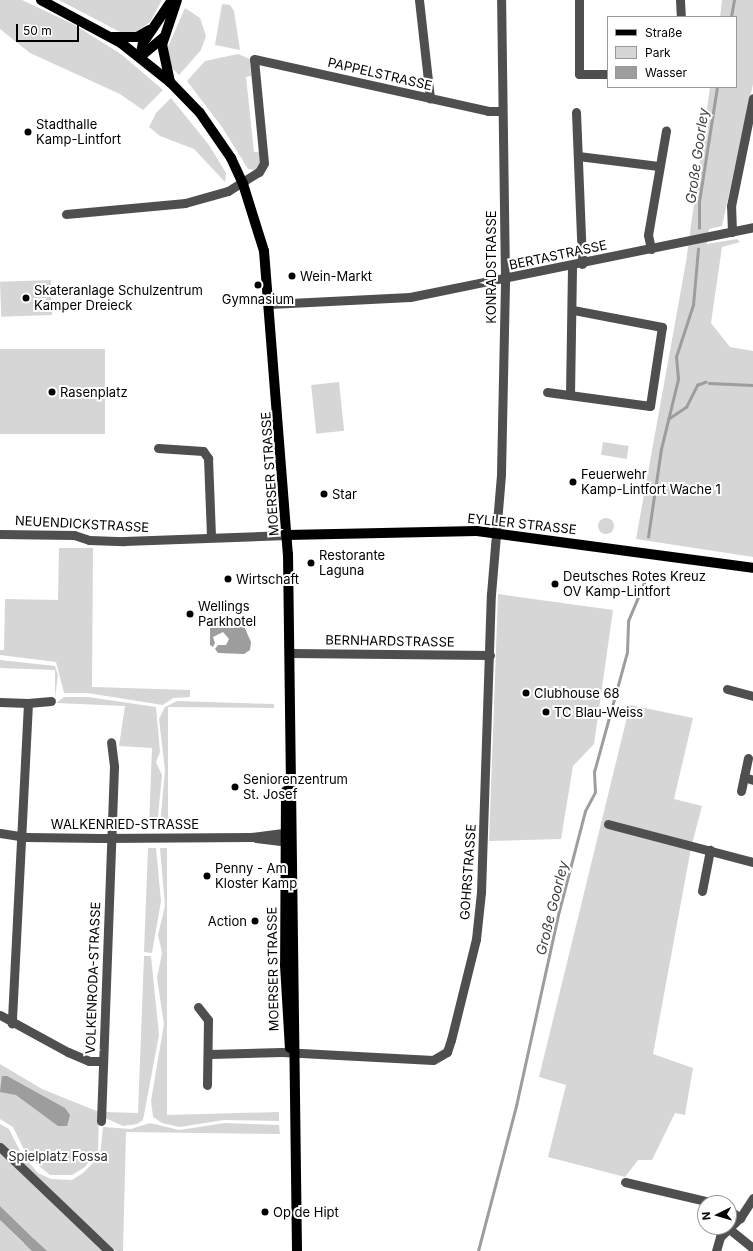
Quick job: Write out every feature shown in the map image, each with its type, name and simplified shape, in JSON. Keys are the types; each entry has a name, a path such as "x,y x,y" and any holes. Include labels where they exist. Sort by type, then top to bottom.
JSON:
{"main road":[{"name":"MOERSER STRASSE","path":"41,0 112,37 140,57 170,82 218,137 243,184 264,251 270,304 287,535 290,653 287,837 287,1034 292,1053 297,1251"},
{"path":"140,57 154,26 172,0"},
{"name":"MOERSER STRASSE","path":"170,82 162,55 163,38 177,0"},
{"path":"112,37 137,37 154,26"},
{"path":"140,57 163,38"},
{"name":"EYLLER STRASSE","path":"287,535 447,529 497,533 753,568"}],"street":[{"path":"419,0 430,98"},
{"name":"KONRADSTRASSE","path":"497,533 505,279 501,111 501,0"},
{"path":"579,0 579,74 607,74"},
{"path":"680,0 681,16"},
{"name":"PAPPELSTRASSE","path":"243,184 264,163 254,59 430,98 501,111"},
{"path":"732,232 731,206 753,98"},
{"path":"576,112 582,264"},
{"path":"651,249 648,235 658,166 666,131"},
{"path":"578,156 658,166"},
{"path":"66,214 166,206 243,184"},
{"name":"BERTASTRASSE","path":"270,304 410,297 582,264 753,227"},
{"path":"570,395 573,310 572,266"},
{"path":"547,392 650,406 662,327 573,310"},
{"path":"158,448 203,451 208,458 211,537"},
{"name":"GOHRSTRASSE","path":"210,1054 292,1053 433,1060 447,1052 477,931 497,533"},
{"name":"NEUENDICKSTRASSE","path":"0,534 74,535 89,540 287,535"},
{"name":"BERNHARDSTRASSE","path":"290,653 490,655"},
{"path":"727,689 753,696"},
{"path":"0,702 28,703 51,701"},
{"path":"12,1024 28,703"},
{"name":"VOLKENRODA-STRASSE","path":"102,1122 112,836 111,742"},
{"path":"741,792 748,778 748,758"},
{"path":"608,824 753,862"},
{"name":"WALKENRIED-STRASSE","path":"0,832 68,838 112,836 287,837"},
{"path":"702,891 710,850"},
{"path":"198,1007 208,1020 210,1054 207,1085"},
{"path":"0,1015 12,1024 82,1058 103,1061"},
{"path":"0,1147 108,1251"},
{"path":"625,1182 697,1199"},
{"path":"737,1220 753,1198"},
{"path":"716,1251 724,1235"},
{"path":"737,1235 753,1248"}],"green space":[{"path":"0,0 22,0 73,24 121,54 163,90 143,110 120,94 30,53 0,29"},
{"path":"59,0 162,0 150,22 135,33 122,33"},
{"path":"722,0 753,0 753,84 722,226 709,229 707,244 737,239 740,242 722,247 711,323 730,347 753,351 753,557 636,539 686,262 710,88 737,88 737,16 720,16"},
{"path":"222,4 230,5 234,11 240,50 215,45"},
{"path":"185,8 200,18 206,36 201,50 179,75 170,66 167,49"},
{"path":"238,54 250,59 251,76 246,77 254,152 260,152 260,164 255,170 248,169 222,127 187,81 205,61"},
{"path":"171,98 209,145 226,173 225,182 194,149 160,136 149,127 156,113"},
{"name":"Skateranlage Schulzentrum Kamper Dreieck","path":"51,280 52,315 1,317 0,282"},
{"name":"Rasenplatz","path":"0,349 105,349 105,434 0,434"},
{"path":"339,382 344,431 316,434 311,385"},
{"path":"603,442 629,446 627,459 601,455"},
{"path":"606,518 612,520 614,526 612,532 606,534 600,532 598,526 600,520"},
{"path":"59,548 93,548 92,687 190,690 190,697 173,698 163,705 87,693 64,693 56,662 0,655 0,650 4,650 5,599 58,600"},
{"name":"TC Blau-Weiss","path":"498,594 613,610 594,744 573,766 561,839 489,841"},
{"path":"0,660 55,666 58,675 55,698 55,670 0,668"},
{"path":"64,697 88,697 156,707 160,752 156,762 162,775 157,826 149,826 152,748 119,746 125,706 56,703"},
{"path":"177,701 274,704 274,708 168,707 168,826 160,826 165,770 159,719 165,707"},
{"path":"630,705 693,718 674,799 702,806 691,848 653,1054 693,1068 685,1115 675,1113 652,1160 638,1160 625,1177 548,1157 566,1085 539,1077"},
{"path":"148,848 156,848 161,901 152,953 144,952"},
{"path":"160,848 167,848 167,1115 279,1112 279,1121 224,1120 180,1127 162,1123 153,1117 151,1101 164,1024 157,978 162,953 158,935 165,906"},
{"path":"144,956 151,956 159,1035 143,1120 137,1124 123,1126 105,1118 105,1112 138,1113"},
{"name":"Spielplatz Fossa","path":"0,1064 42,1089 99,1112 98,1150 85,1167 72,1175 50,1175 27,1156 13,1127 0,1119"},
{"path":"150,1123 179,1130 225,1123 279,1125 280,1134 126,1132 123,1251 116,1251 0,1144 0,1124 9,1129 21,1153 38,1173 51,1179 72,1180 83,1173 100,1156 103,1127 131,1129"},
{"path":"0,1152 106,1251 0,1251 0,1220 24,1244 34,1239 0,1206"}],"water":[{"path":"240,617 251,642 250,650 244,654 218,653 215,649 218,645 226,645 229,639 223,632 213,637 215,643 213,647 210,645 210,618"},
{"path":"2,1076 7,1076 65,1108 70,1115 67,1126 58,1126 16,1095 0,1092"},
{"path":"0,1206 47,1251 32,1251 0,1220"}],"waterway":[{"name":"Große Goorley","path":"731,16 734,0"},
{"name":"Große Goorley","path":"699,228 699,202 717,88"},
{"name":"Große Goorley","path":"648,537 661,449 678,379 676,357 693,305 698,249"},
{"path":"668,419 686,407 697,385 705,382"},
{"path":"709,383 753,385"},
{"name":"Große Goorley","path":"478,1251 516,1106 559,911 585,811 595,792 594,772 627,652 628,621 644,583 642,573"}],"place":[{"name":"Stadthalle Kamp-Lintfort","path":"28,132"},
{"name":"Wein-Markt","path":"292,276"},
{"name":"Gymnasium","path":"258,285"},
{"name":"Skateranlage Schulzentrum Kamper Dreieck","path":"26,298"},
{"name":"Rasenplatz","path":"52,392"},
{"name":"Feuerwehr Kamp-Lintfort Wache 1","path":"573,482"},
{"name":"Star","path":"324,494"},
{"name":"Restorante Laguna","path":"311,563"},
{"name":"Wirtschaft","path":"228,579"},
{"name":"Deutsches Rotes Kreuz OV Kamp-Lintfort","path":"555,584"},
{"name":"Wellings Parkhotel","path":"190,614"},
{"name":"Clubhouse 68","path":"526,693"},
{"name":"TC Blau-Weiss","path":"546,712"},
{"name":"Seniorenzentrum St. Josef","path":"235,787"},
{"name":"Penny - Am Kloster Kamp","path":"207,876"},
{"name":"Action","path":"255,921"},
{"name":"Op de Hipt","path":"265,1212"}]}
